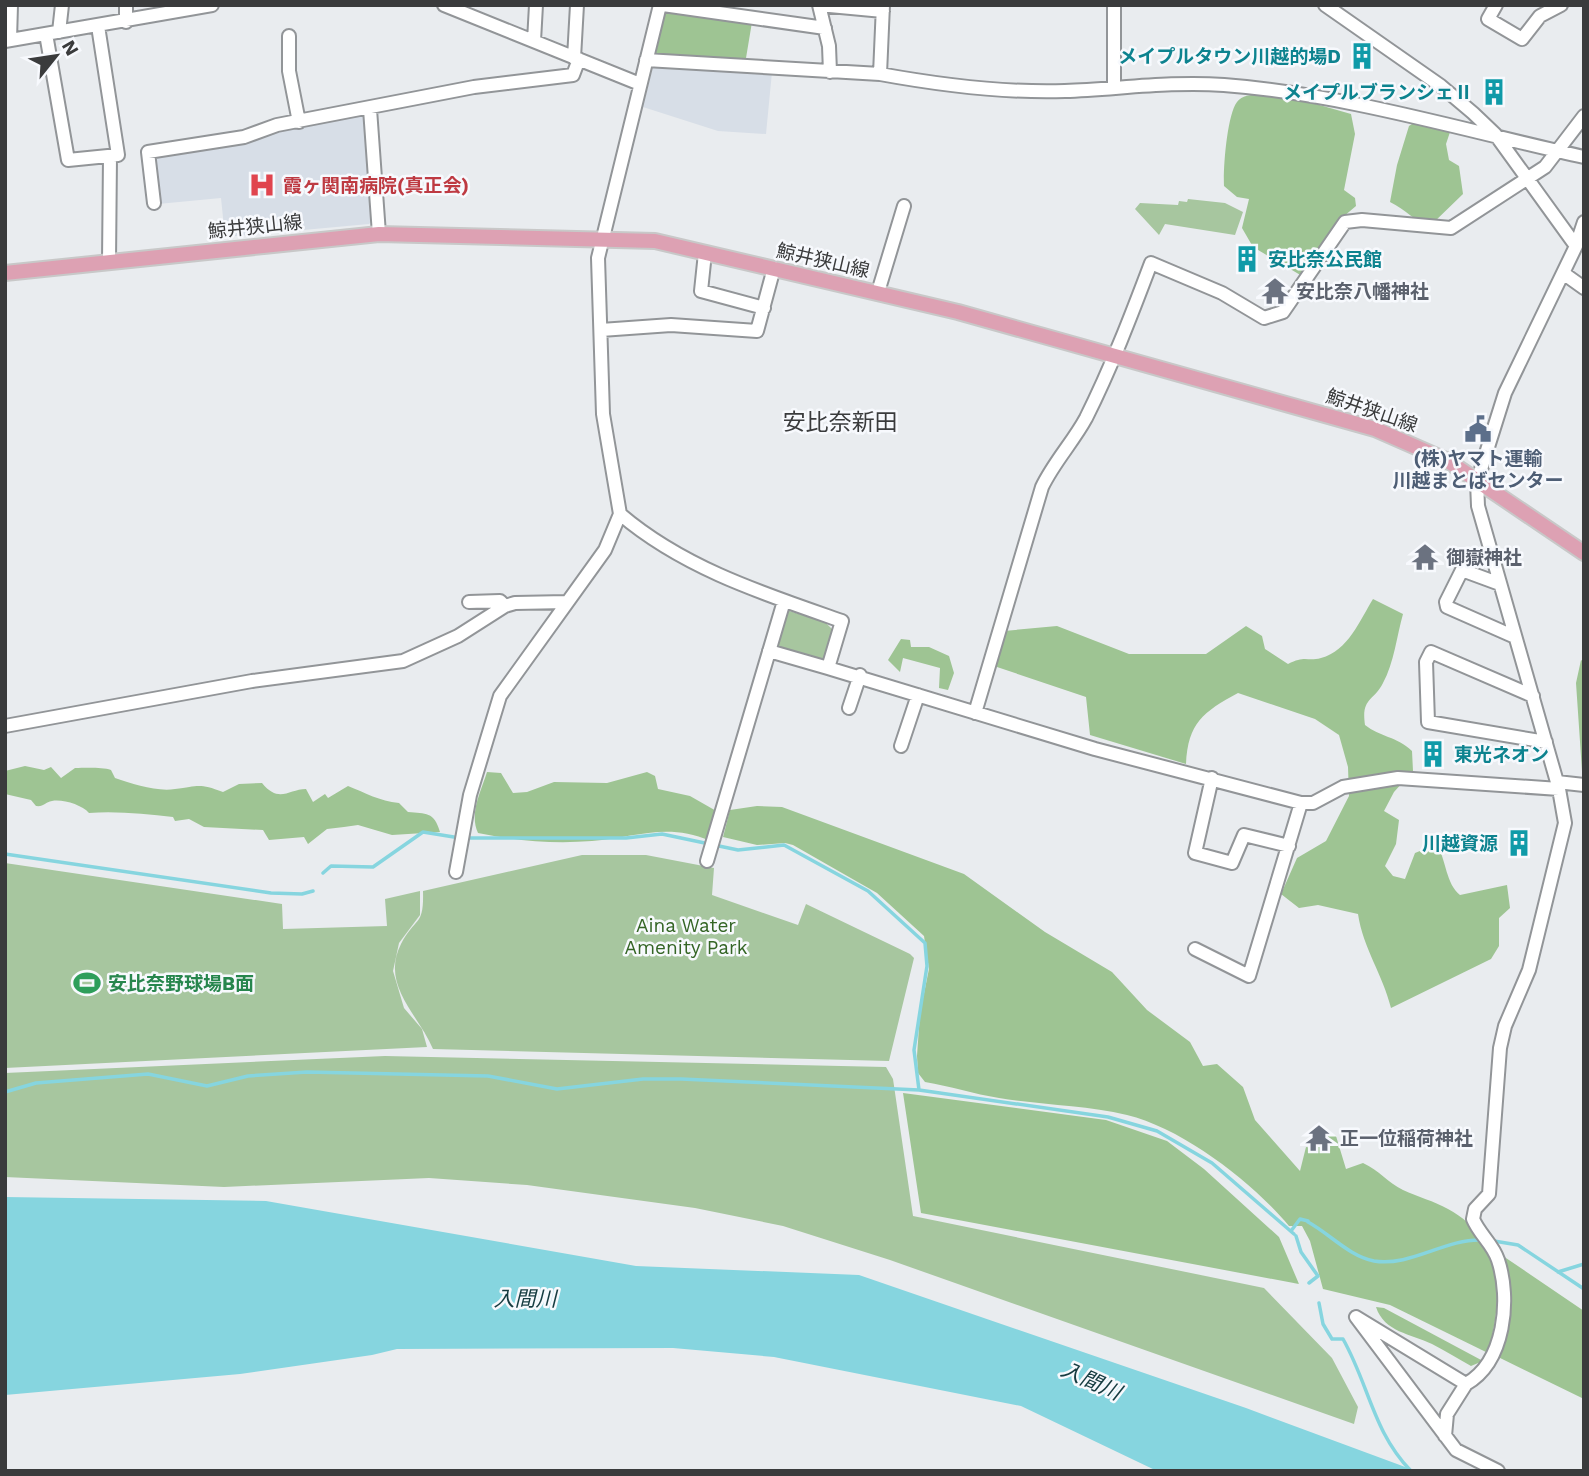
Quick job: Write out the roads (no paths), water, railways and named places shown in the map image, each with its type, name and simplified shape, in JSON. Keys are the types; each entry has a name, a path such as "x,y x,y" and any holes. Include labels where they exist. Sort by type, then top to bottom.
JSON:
{"main road":[{"name":"鯨井狭山線","path":"5,273 379,234 655,241 878,292 1375,429 1447,461 1584,553"}],"street":[{"path":"11,5 8,40 126,22 171,10 212,5"},
{"path":"62,5 53,33 68,160 110,157 118,155 119,152 98,26"},
{"path":"126,5 126,22"},
{"path":"444,5 640,84"},
{"path":"534,41 536,5"},
{"path":"155,203 148,152 244,137 266,128 474,87 572,75 576,58 577,5"},
{"path":"456,872 470,795 494,710 508,683 605,550 620,514 605,437 597,278 601,238 661,5 825,28"},
{"path":"830,72 825,28 819,5 883,8 880,74"},
{"path":"1114,5 1114,88"},
{"path":"1325,5 1441,86 1495,134 1576,246"},
{"path":"1496,5 1488,19 1522,39 1540,16 1561,5"},
{"path":"289,36 289,71 299,121"},
{"path":"646,60 880,74 953,86 1026,90 1234,86 1495,134 1584,157"},
{"path":"370,109 379,234"},
{"path":"975,713 1042,487 1050,470 1085,420 1116,356 1151,263 1222,293 1264,318 1273,317 1283,312 1345,222 1362,220 1451,228 1545,167 1584,116"},
{"path":"109,261 110,157"},
{"path":"878,292 904,206"},
{"path":"1445,1436 1447,1414 1466,1384 1486,1367 1504,1314 1498,1260 1473,1219 1475,1209 1489,1194 1504,1026 1529,970 1565,822 1546,742 1478,506 1477,482 1504,393 1576,246 1584,222"},
{"path":"705,253 701,291 764,308"},
{"path":"601,330 671,325 757,331 774,268"},
{"path":"1563,273 1584,288"},
{"path":"620,514 680,557 784,601 842,621 828,668"},
{"path":"1500,583 1462,570 1446,602 1447,607 1515,637"},
{"path":"469,602 500,600 505,606"},
{"path":"709,856 784,601"},
{"path":"5,726 252,681 403,661 448,641 505,606 515,603 567,602"},
{"path":"769,651 860,675 1095,750 1301,803 1313,803 1343,787 1398,778 1584,785"},
{"path":"1533,696 1431,652 1426,662 1428,722 1546,742"},
{"path":"849,708 860,675"},
{"path":"901,746 918,695"},
{"path":"1212,778 1195,853 1232,863 1244,835 1289,846"},
{"path":"1195,949 1249,976 1301,803"},
{"path":"1466,1384 1356,1317 1456,1450 1499,1471"}],"water":[{"name":"入間川","path":"5,1197 266,1201 636,1266 859,1275 1246,1408 1416,1471 1157,1471 1021,1406 774,1357 673,1348 397,1349 240,1374 5,1395"}],"waterway":[{"path":"323,873 331,866 373,867 423,832 460,838 626,838 662,834 738,850 784,845 868,891 925,943 927,966 914,1050 919,1090"},
{"path":"5,854 271,893 302,894 313,891"},
{"path":"5,1092 36,1083 148,1074 207,1086 248,1076 307,1072 488,1076 557,1089 643,1079 681,1079 919,1090 1108,1117 1157,1131 1212,1163 1294,1234"},
{"path":"1291,1231 1300,1219 1308,1221"},
{"path":"1308,1222 1348,1250 1374,1261 1401,1260 1454,1244 1481,1240"},
{"path":"1296,1236 1301,1252 1318,1276 1309,1283"},
{"path":"1494,1241 1518,1245 1584,1289"},
{"path":"1558,1272 1584,1264"},
{"path":"1319,1303 1323,1324 1332,1339 1343,1339 1388,1440 1411,1471"}],"place":[{"name":"メイプルタウン川越的場D","path":"1362,56"},
{"name":"メイプルブランシェⅡ","path":"1494,92"},
{"name":"霞ヶ関南病院(真正会)","path":"262,185"},
{"name":"安比奈公民館","path":"1247,259"},
{"name":"安比奈八幡神社","path":"1275,291"},
{"name":"(株)ヤマト運輸 川越まとばセンター","path":"1478,429"},
{"name":"御嶽神社","path":"1425,557"},
{"name":"東光ネオン","path":"1433,754"},
{"name":"川越資源","path":"1519,843"},
{"name":"安比奈野球場B面","path":"87,983"},
{"name":"正一位稲荷神社","path":"1319,1138"}],"district":[{"name":"安比奈新田","path":"840,422"}],"park label":[{"name":"Aina Water Amenity Park","path":"686,936"}]}
